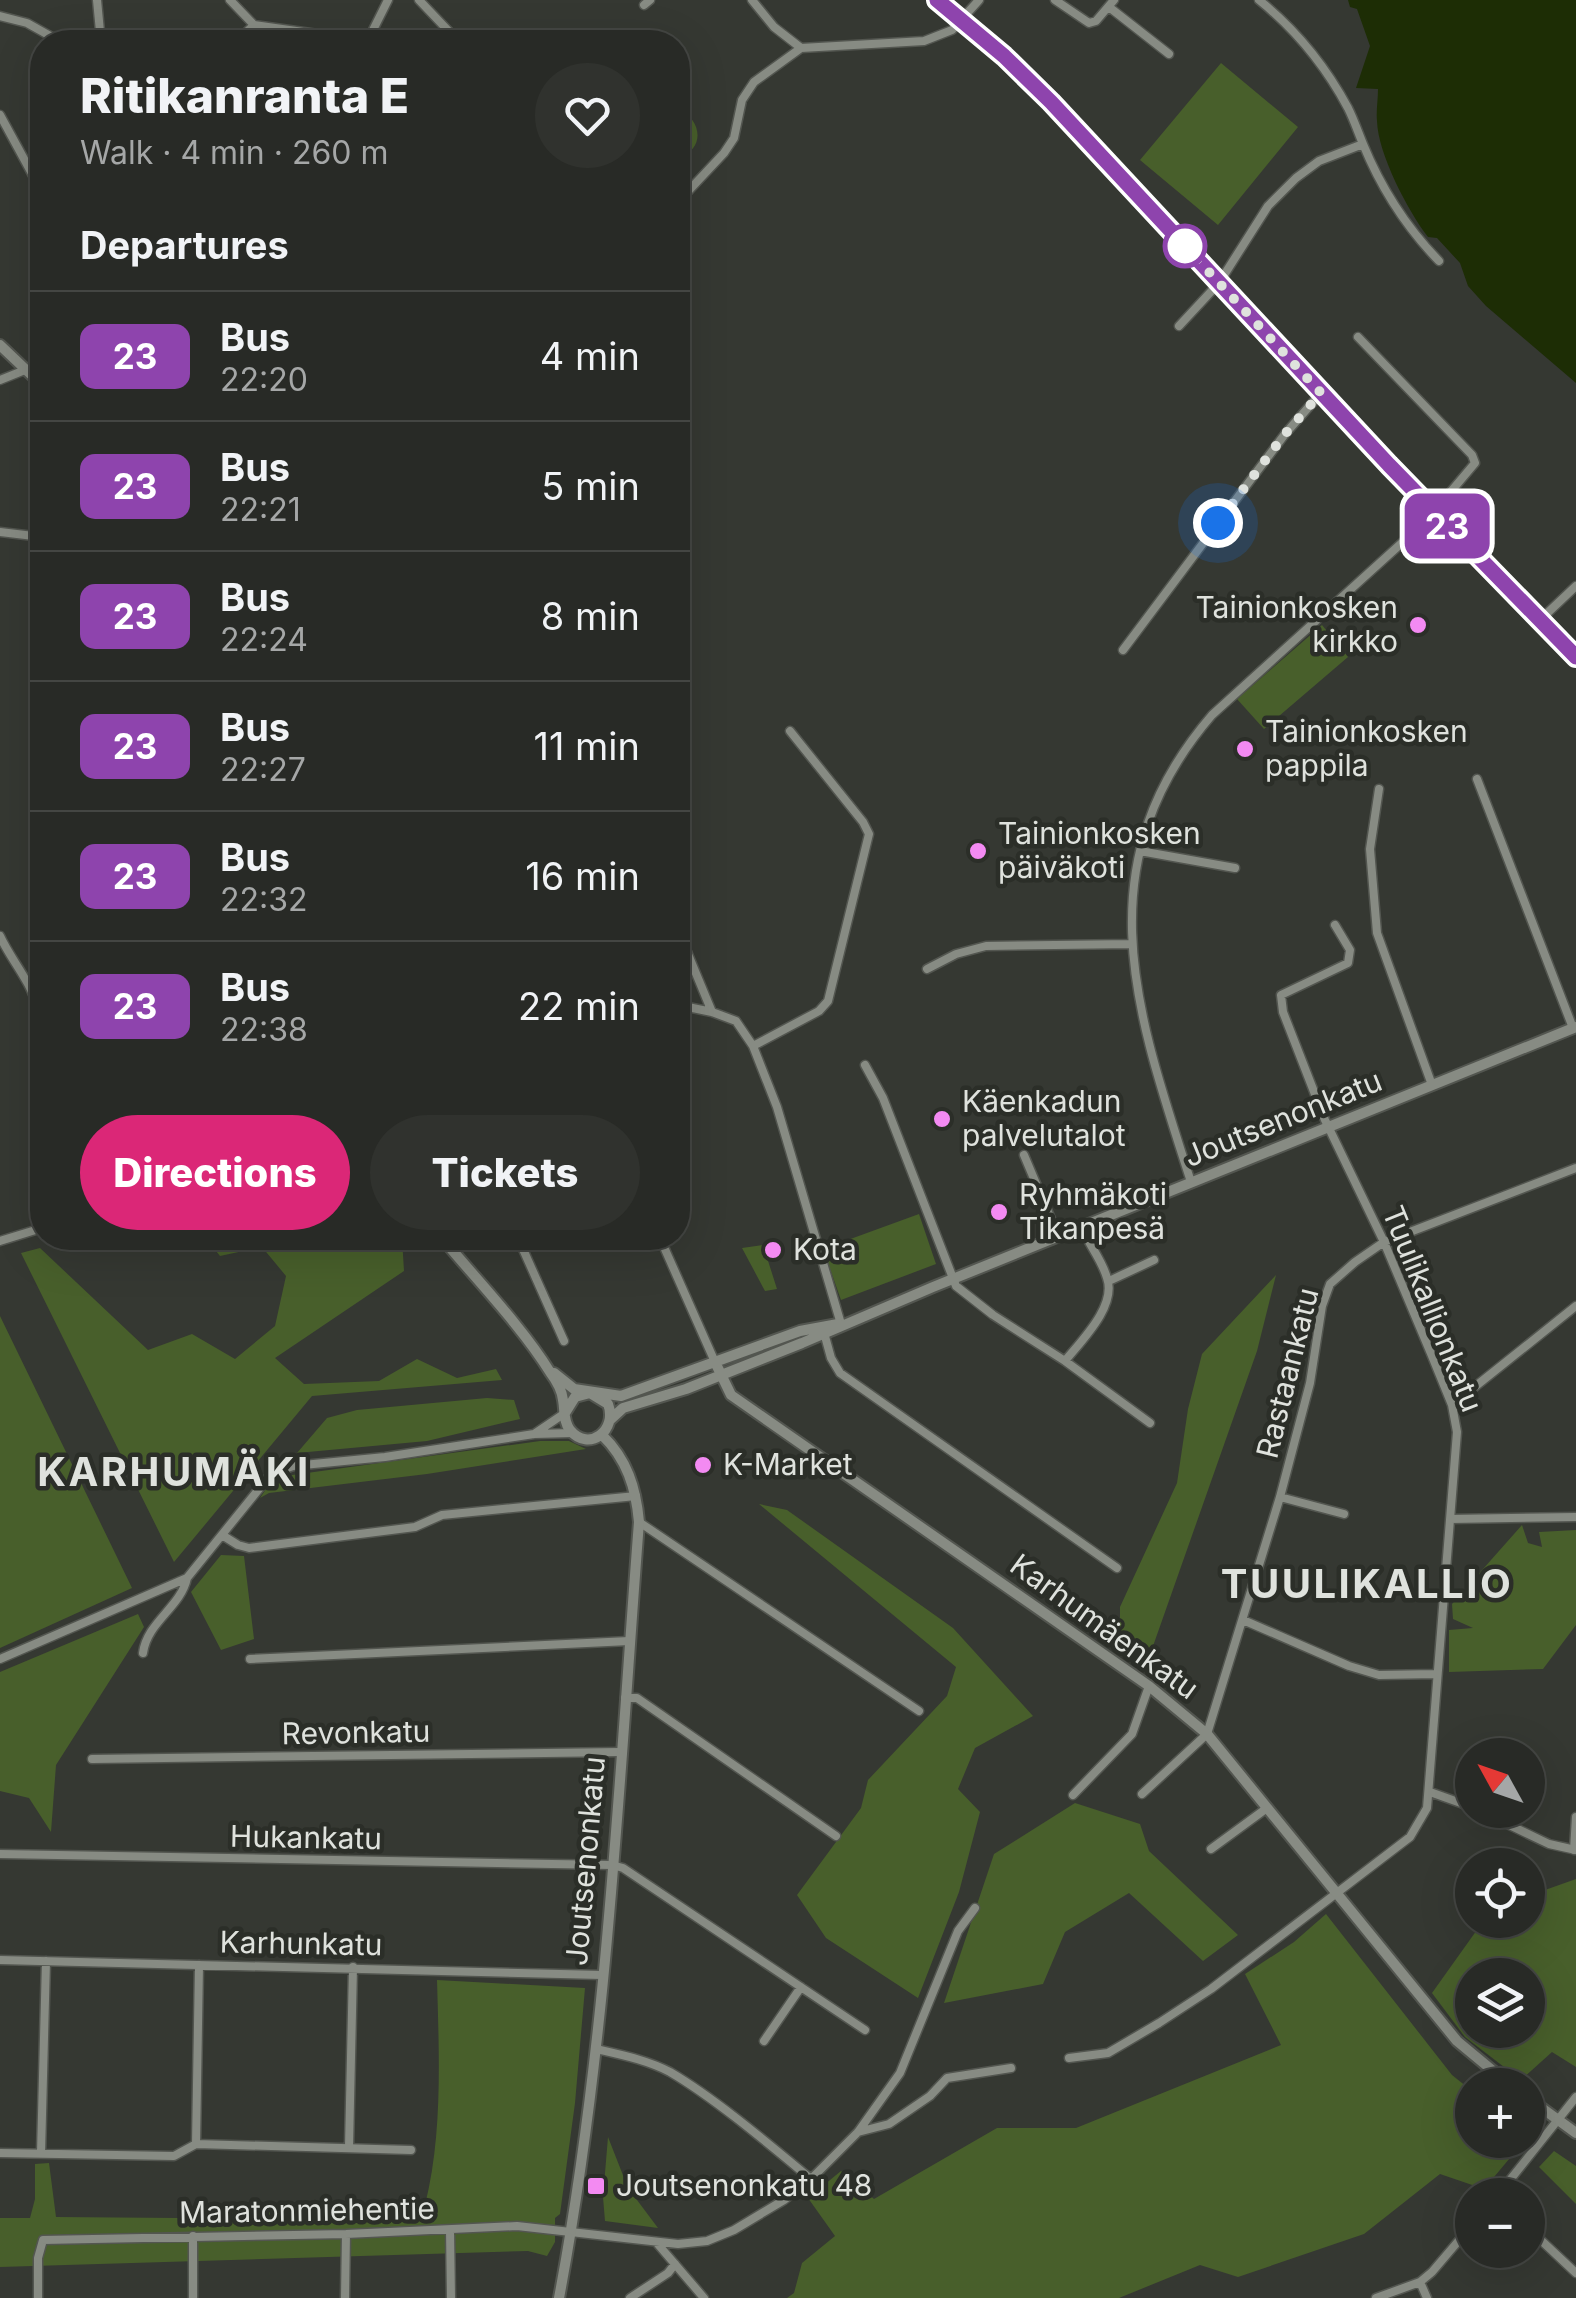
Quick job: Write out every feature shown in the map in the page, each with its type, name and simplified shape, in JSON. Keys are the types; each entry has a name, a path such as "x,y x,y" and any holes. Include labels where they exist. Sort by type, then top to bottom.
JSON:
{"street":[{"path":"97,0 100,30"},
{"path":"230,0 254,25 287,30"},
{"path":"373,30 388,0"},
{"path":"419,0 448,30"},
{"path":"752,0 774,28 801,48"},
{"path":"937,0 1051,102 1434,513 1576,657"},
{"path":"690,189 734,138 742,100 754,82 801,48 924,41 963,21 979,0"},
{"path":"1055,0 1089,23 1096,21 1111,3 1169,54"},
{"path":"1259,0 1286,22 1317,62 1346,105 1398,211 1439,261"},
{"path":"0,16 40,30"},
{"path":"249,30 254,25"},
{"path":"0,115 30,170"},
{"path":"1179,326 1218,283 1248,232 1296,178 1319,161 1363,144"},
{"path":"1191,1182 1142,1021 1132,944 1140,851 1162,788 1191,740 1212,715 1434,513 1476,463 1358,337"},
{"path":"0,346 30,375"},
{"path":"0,380 24,370"},
{"path":"1123,650 1285,434 1321,393"},
{"path":"0,532 30,536"},
{"path":"1540,620 1576,586"},
{"path":"753,1046 819,1011 828,1001 869,834 790,731"},
{"path":"1476,778 1575,1027"},
{"path":"1380,789 1370,850 1377,933 1432,1086"},
{"path":"1140,851 1235,868"},
{"name":"Tuulikallionkatu","path":"1069,2058 1108,2053 1211,1989 1410,1837 1427,1808 1457,1432 1452,1405 1384,1242 1329,1128 1283,1012 1281,995 1348,963 1350,950 1334,925"},
{"path":"0,936 30,988"},
{"path":"927,968 986,946 1132,944"},
{"path":"690,959 712,1012"},
{"path":"690,1007 736,1021 753,1046 777,1107 841,1324"},
{"name":"Joutsenonkatu","path":"590,1393 621,1396 715,1362 841,1324 1575,1027"},
{"path":"865,1065 883,1098 951,1280 992,1315 1150,1423"},
{"path":"1024,1155 1058,1238"},
{"name":"Rastaankatu","path":"1207,1734 1280,1497 1310,1383 1322,1306 1330,1284 1384,1242 1576,1168"},
{"path":"1065,1362 1102,1312 1108,1293 1109,1281 1082,1228"},
{"path":"0,1241 30,1232"},
{"path":"452,1250 549,1369 563,1396 566,1424 572,1433"},
{"path":"523,1250 564,1341"},
{"name":"Karhumäenkatu","path":"665,1250 731,1395 1149,1686 1207,1734 1457,2041 1490,2068"},
{"path":"1109,1281 1154,1260"},
{"path":"1452,1405 1576,1306"},
{"path":"823,1329 830,1358 840,1373 1117,1568"},
{"name":"Joutsenonkatu","path":"611,1420 623,1408 720,1375 823,1329"},
{"path":"143,1653 152,1630 177,1600 188,1578 270,1474 292,1466 385,1457 534,1434 572,1433 588,1440 602,1435 611,1420 608,1404 574,1389 549,1369"},
{"path":"534,1434 564,1414 575,1398 590,1393"},
{"name":"Joutsenonkatu","path":"558,2298 572,2231 596,2049 639,1522 636,1496 624,1463 602,1435"},
{"path":"222,1535 248,1548 415,1527 442,1515 636,1496"},
{"path":"1280,1497 1344,1514"},
{"path":"1450,1518 1576,1516"},
{"path":"639,1522 918,1711"},
{"path":"0,1658 188,1578"},
{"path":"1243,1620 1349,1666 1379,1674 1436,1674"},
{"path":"250,1659 630,1641"},
{"path":"1074,1795 1132,1734 1149,1686"},
{"path":"625,1698 636,1698 836,1836"},
{"path":"1142,1794 1207,1734"},
{"name":"Revonkatu","path":"92,1759 620,1752"},
{"path":"1430,1792 1455,1801"},
{"path":"1211,1848 1268,1808"},
{"path":"1515,1828 1549,1844 1575,1850 1576,1817"},
{"name":"Hukankatu","path":"0,1854 612,1865"},
{"path":"612,1865 623,1868 865,2030"},
{"name":"Maratonmiehentie","path":"38,2298 38,2258 43,2240 517,2226 678,2244 708,2241 734,2230 812,2180 858,2132 900,2073 958,1931 975,1908"},
{"name":"Karhunkatu","path":"0,1960 602,1975"},
{"path":"41,2152 46,1961"},
{"path":"196,2144 199,1965"},
{"path":"349,2147 353,1968"},
{"path":"764,2041 800,1987"},
{"path":"596,2049 634,2057 670,2072 812,2180"},
{"path":"858,2132 889,2124 930,2096 948,2078 1012,2068"},
{"path":"1512,2178 1576,2097"},
{"path":"1545,2110 1576,2133"},
{"path":"0,2153 174,2156 196,2144 411,2150"},
{"path":"450,2230 451,2298"},
{"path":"344,2298 346,2234"},
{"path":"193,2298 194,2236"},
{"path":"656,2242 704,2298"},
{"path":"1545,2244 1576,2272"},
{"path":"1376,2298 1420,2282 1455,2245"},
{"path":"630,2298 675,2264"},
{"path":"1420,2282 1427,2298"}],"shaded area":[{"path":"1348,0 1576,0 1576,383 1486,306 1468,286 1460,263 1437,238 1428,237 1412,213 1383,149 1377,121 1378,89 1356,88 1370,46 1357,9 1350,7"},
{"path":"1221,63 1298,127 1218,225 1140,160"},
{"path":"690,118 698,134 690,150"},
{"path":"1322,625 1348,657 1264,729 1237,699"},
{"path":"919,1214 936,1264 841,1300 823,1249"},
{"path":"763,1245 777,1289 765,1291 742,1248"},
{"path":"42,1250 148,1350 192,1334 235,1359 275,1326 286,1276 264,1250 403,1250 404,1271 275,1358 304,1384 379,1381 417,1359 457,1378 496,1369 502,1380 312,1396 174,1562 21,1253"},
{"path":"215,1250 248,1250 220,1256"},
{"path":"1276,1275 1257,1351 1146,1666 1120,1646 1120,1607 1177,1483 1188,1409 1202,1354"},
{"path":"0,1316 132,1588 0,1648"},
{"path":"487,1398 514,1400 520,1419 427,1441 297,1453 327,1418 357,1410"},
{"path":"540,1441 569,1441 586,1449 269,1493 260,1498 272,1480 285,1476"},
{"path":"759,1504 787,1510 953,1628 1033,1716 975,1748 958,1789 980,1812 959,1892 918,1998 826,1938 797,1895 861,1808 868,1780 947,1696 956,1667"},
{"path":"1522,1525 1528,1543 1542,1547 1539,1532 1576,1530 1576,1625 1543,1669 1449,1672 1449,1630 1473,1628 1453,1619 1452,1604"},
{"path":"221,1555 244,1556 254,1639 221,1650 191,1592"},
{"path":"138,1614 144,1627 56,1765 51,1832 29,1798 0,1791 0,1672"},
{"path":"1075,1803 1140,1824 1149,1851 1238,1935 1203,1961 1129,1893 1065,1932 1043,1984 944,2003 994,1854"},
{"path":"1576,1879 1576,2067 1552,2052 1534,2068 1505,2068 1479,2048 1545,2048 1545,1958 1457,1958 1471,1938 1545,1938 1545,1890"},
{"path":"1326,1914 1455,2077 1455,2158 1510,2158 1493,2178 1455,2179 1440,2174 1364,2234 1238,2277 1200,2265 1119,2298 787,2298 794,2293 802,2263 835,2236 808,2198 841,2171 874,2199 997,2128 1076,2128 1281,2045 1245,1974 1294,1942"},
{"path":"1455,1961 1455,2024 1432,1993"},
{"path":"437,1980 585,1988 560,2214 555,2218 555,2242 547,2256 528,2251 0,2267 0,2218 30,2218 35,2199 35,2164 49,2163 56,2217 180,2218 199,2204 425,2205 437,2122"},
{"path":"608,2137 628,2188 658,2228 605,2221"},
{"path":"1554,2151 1576,2166 1576,2204 1539,2167"}],"bus line":[{"name":"23","path":"937,0 1051,102 1434,513 1576,657"}],"place":[{"name":"Tainionkosken kirkko","path":"1418,625"},
{"name":"Tainionkosken pappila","path":"1245,749"},
{"name":"Tainionkosken päiväkoti","path":"978,851"},
{"name":"Käenkadun palvelutalot","path":"942,1119"},
{"name":"Ryhmäkoti Tikanpesä","path":"999,1212"},
{"name":"Kota","path":"773,1250"},
{"name":"K-Market","path":"703,1465"},
{"name":"Joutsenonkatu 48","path":"596,2186"}],"district":[{"name":"KARHUMÄKI","path":"174,1472"},
{"name":"TUULIKALLIO","path":"1367,1584"}],"route":[{"path":"1185,246 1321,393 1218,523"}]}
